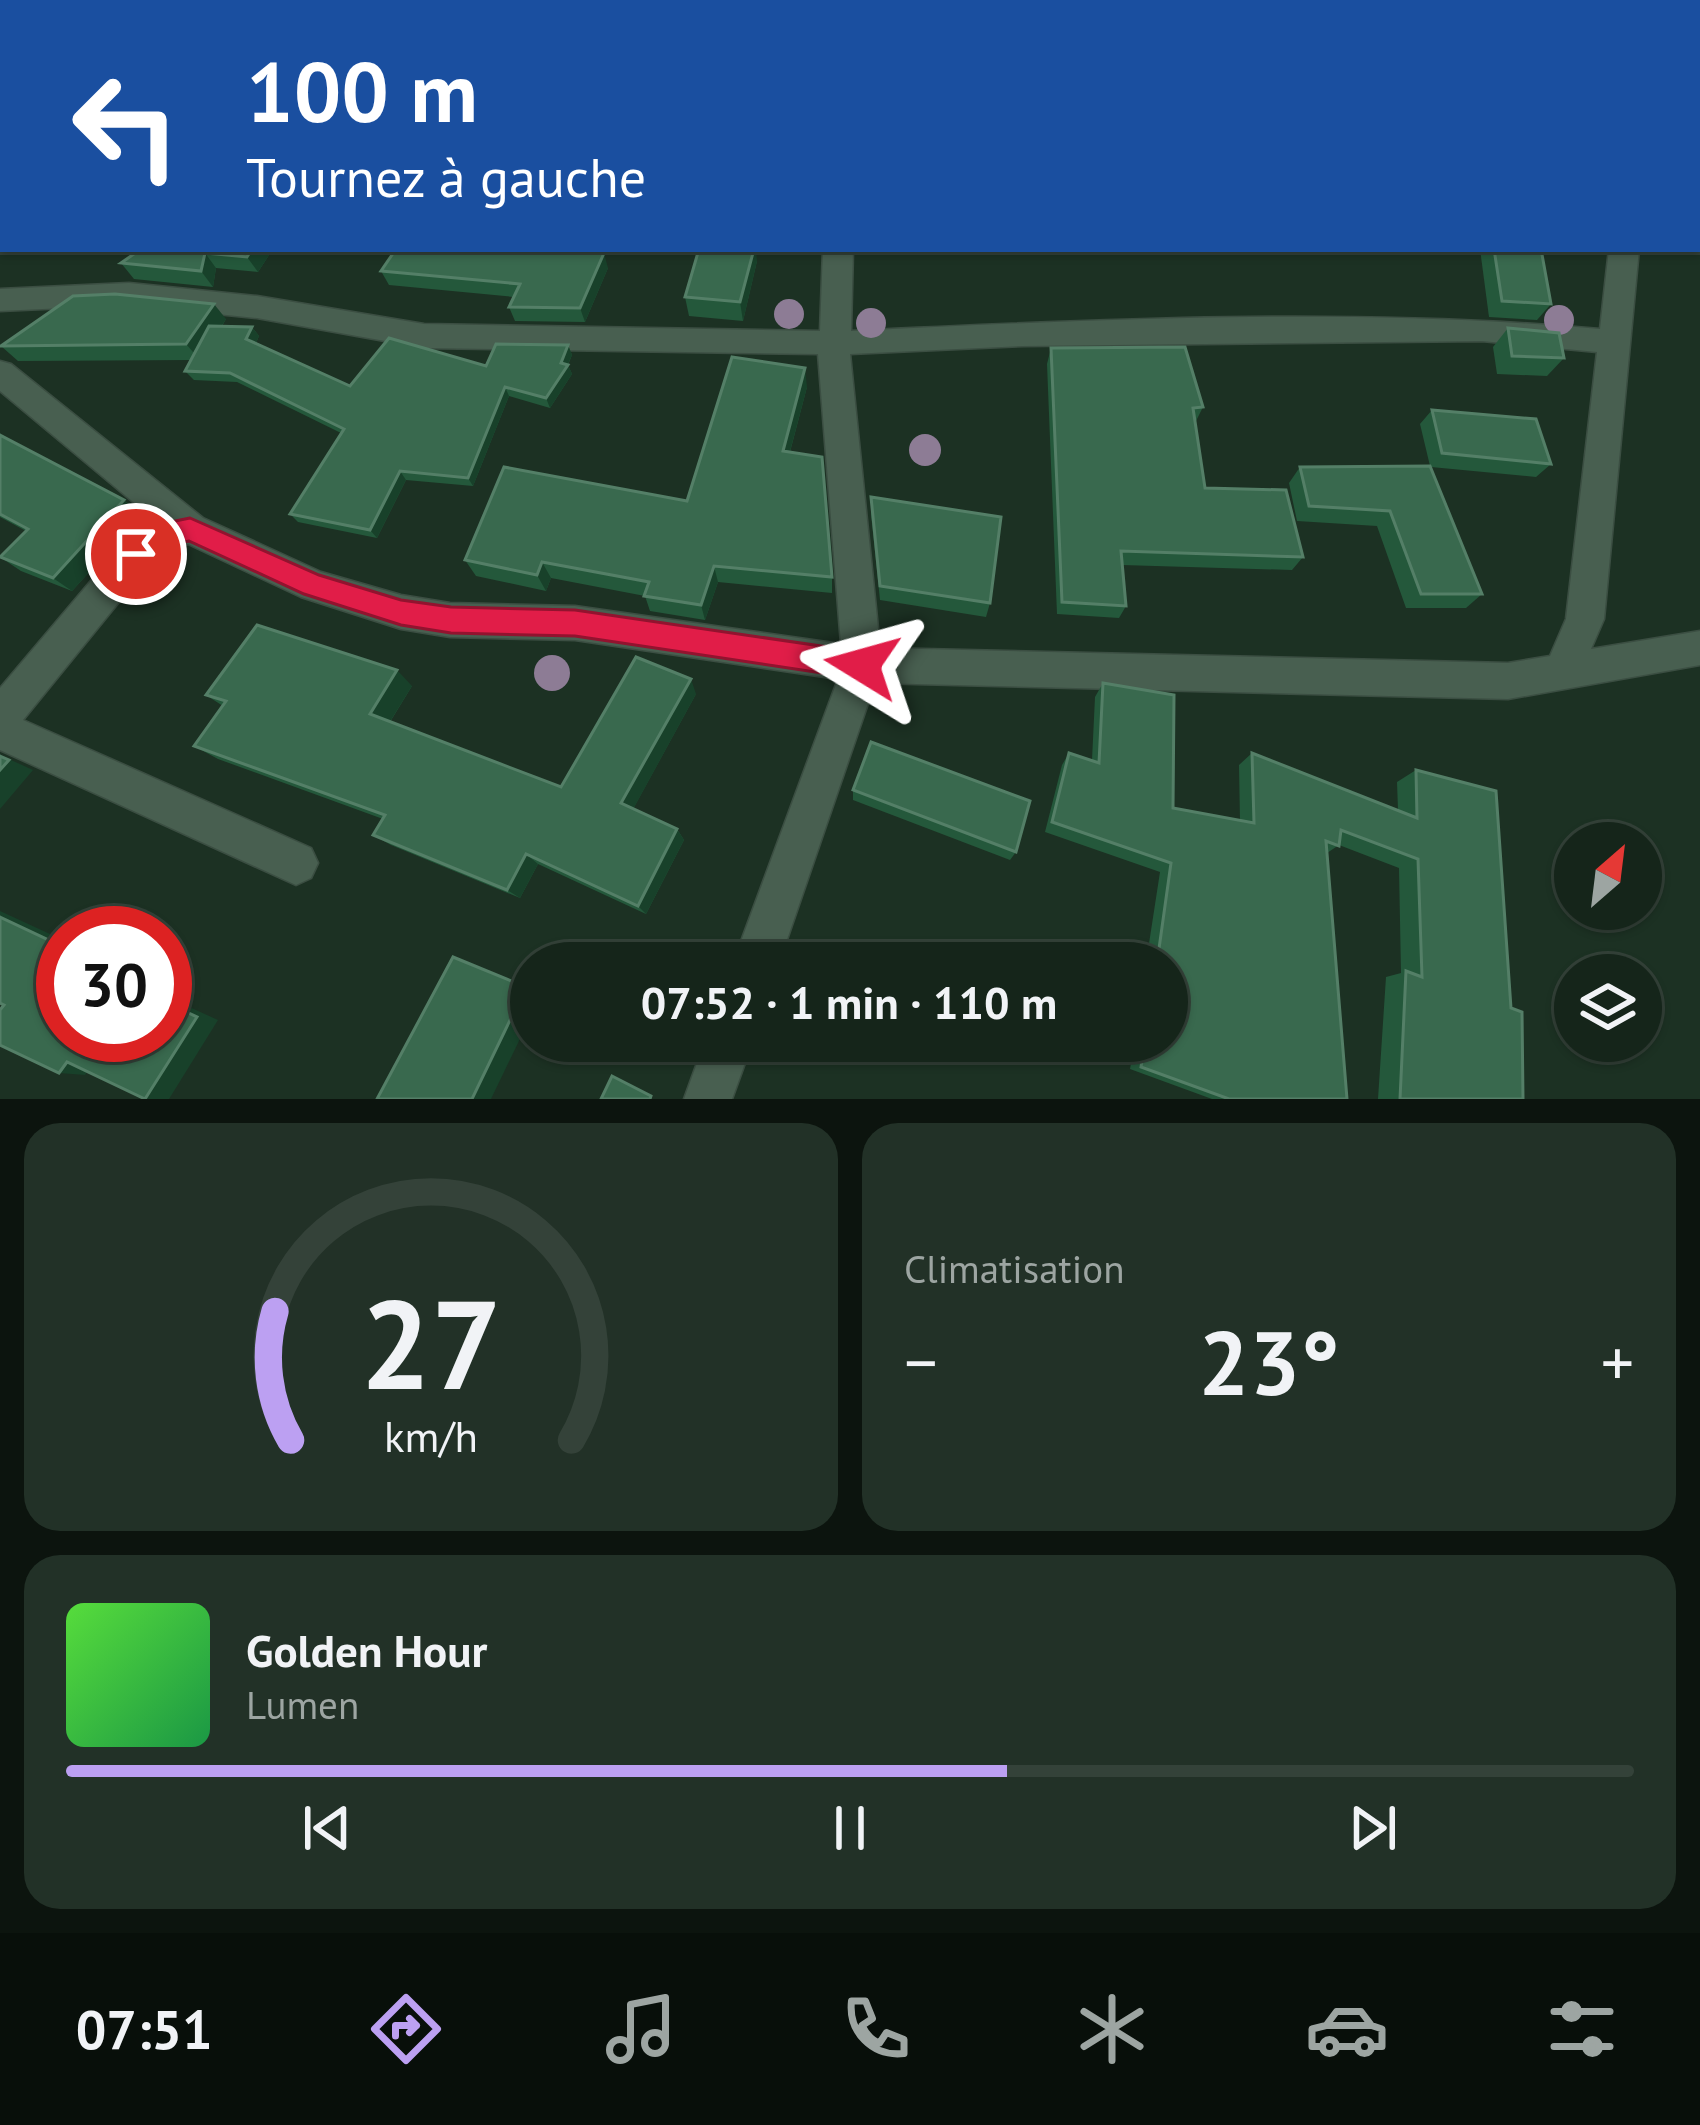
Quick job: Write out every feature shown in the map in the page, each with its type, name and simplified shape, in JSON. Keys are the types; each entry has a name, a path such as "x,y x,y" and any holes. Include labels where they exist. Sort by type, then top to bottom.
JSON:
{"street":[{"path":"763,942 862,665 835,343 838,252"},
{"path":"1563,670 1585,619 1624,252"},
{"path":"0,300 129,294 257,308 424,336 835,343 1024,334 1483,330 1614,342"},
{"path":"0,374 190,529 314,586 401,612 451,620 575,623 862,665 1508,682 1700,648"},
{"path":"0,718 136,554 160,535 190,529"},
{"path":"0,730 296,863"},
{"path":"709,1099 722,1062"}],"building":[{"path":"137,252 250,252 247,257 205,253 201,271 121,263"},
{"path":"394,252 604,253 580,308 509,307 520,284 381,271"},
{"path":"698,252 753,252 740,302 685,297"},
{"path":"1494,252 1542,252 1551,304 1502,301"},
{"path":"115,294 214,304 186,344 1,346 73,296"},
{"path":"209,326 252,327 246,339 350,386 389,338 486,366 496,344 568,345 561,363 568,365 546,398 505,387 468,478 400,471 370,530 290,514 344,429 230,373 185,371"},
{"path":"1508,328 1559,333 1564,358 1512,356"},
{"path":"1185,347 1203,407 1193,408 1205,488 1286,490 1303,557 1121,551 1126,606 1062,602 1051,348"},
{"path":"732,357 805,368 783,451 822,457 832,577 714,566 701,605 644,596 649,582 542,562 537,575 465,560 504,467 687,501"},
{"path":"1432,410 1536,419 1551,464 1442,453"},
{"path":"0,435 124,500 53,578 0,557 28,529 0,514"},
{"path":"1430,466 1482,594 1421,594 1390,511 1309,506 1300,467"},
{"path":"871,497 1001,517 990,603 880,586"},
{"path":"257,625 397,670 370,714 561,787 636,657 691,679 621,803 677,829 638,906 526,854 507,890 373,835 385,815 194,746 226,701 206,695"},
{"path":"1103,683 1174,695 1173,808 1254,823 1252,753 1417,818 1416,770 1496,791 1511,1008 1522,1012 1523,1099 1400,1099 1406,971 1422,977 1418,859 1341,830 1339,846 1326,841 1347,1099 1229,1099 1141,1067 1142,1062 1188,1062 1188,942 1160,942 1171,863 1052,822 1069,753 1099,763"},
{"path":"871,742 1030,801 1016,852 853,790"},
{"path":"0,917 36,934 36,1062 67,1062 59,1073 0,1045 4,1005 0,1003"},
{"path":"453,957 510,980 510,1020 472,1099 377,1099"},
{"path":"67,1062 168,1062 145,1099"},
{"path":"612,1076 651,1096 650,1099 601,1099"}],"route":[{"path":"136,554 160,535 190,529 314,586 401,612 451,620 575,623 862,665"}]}
